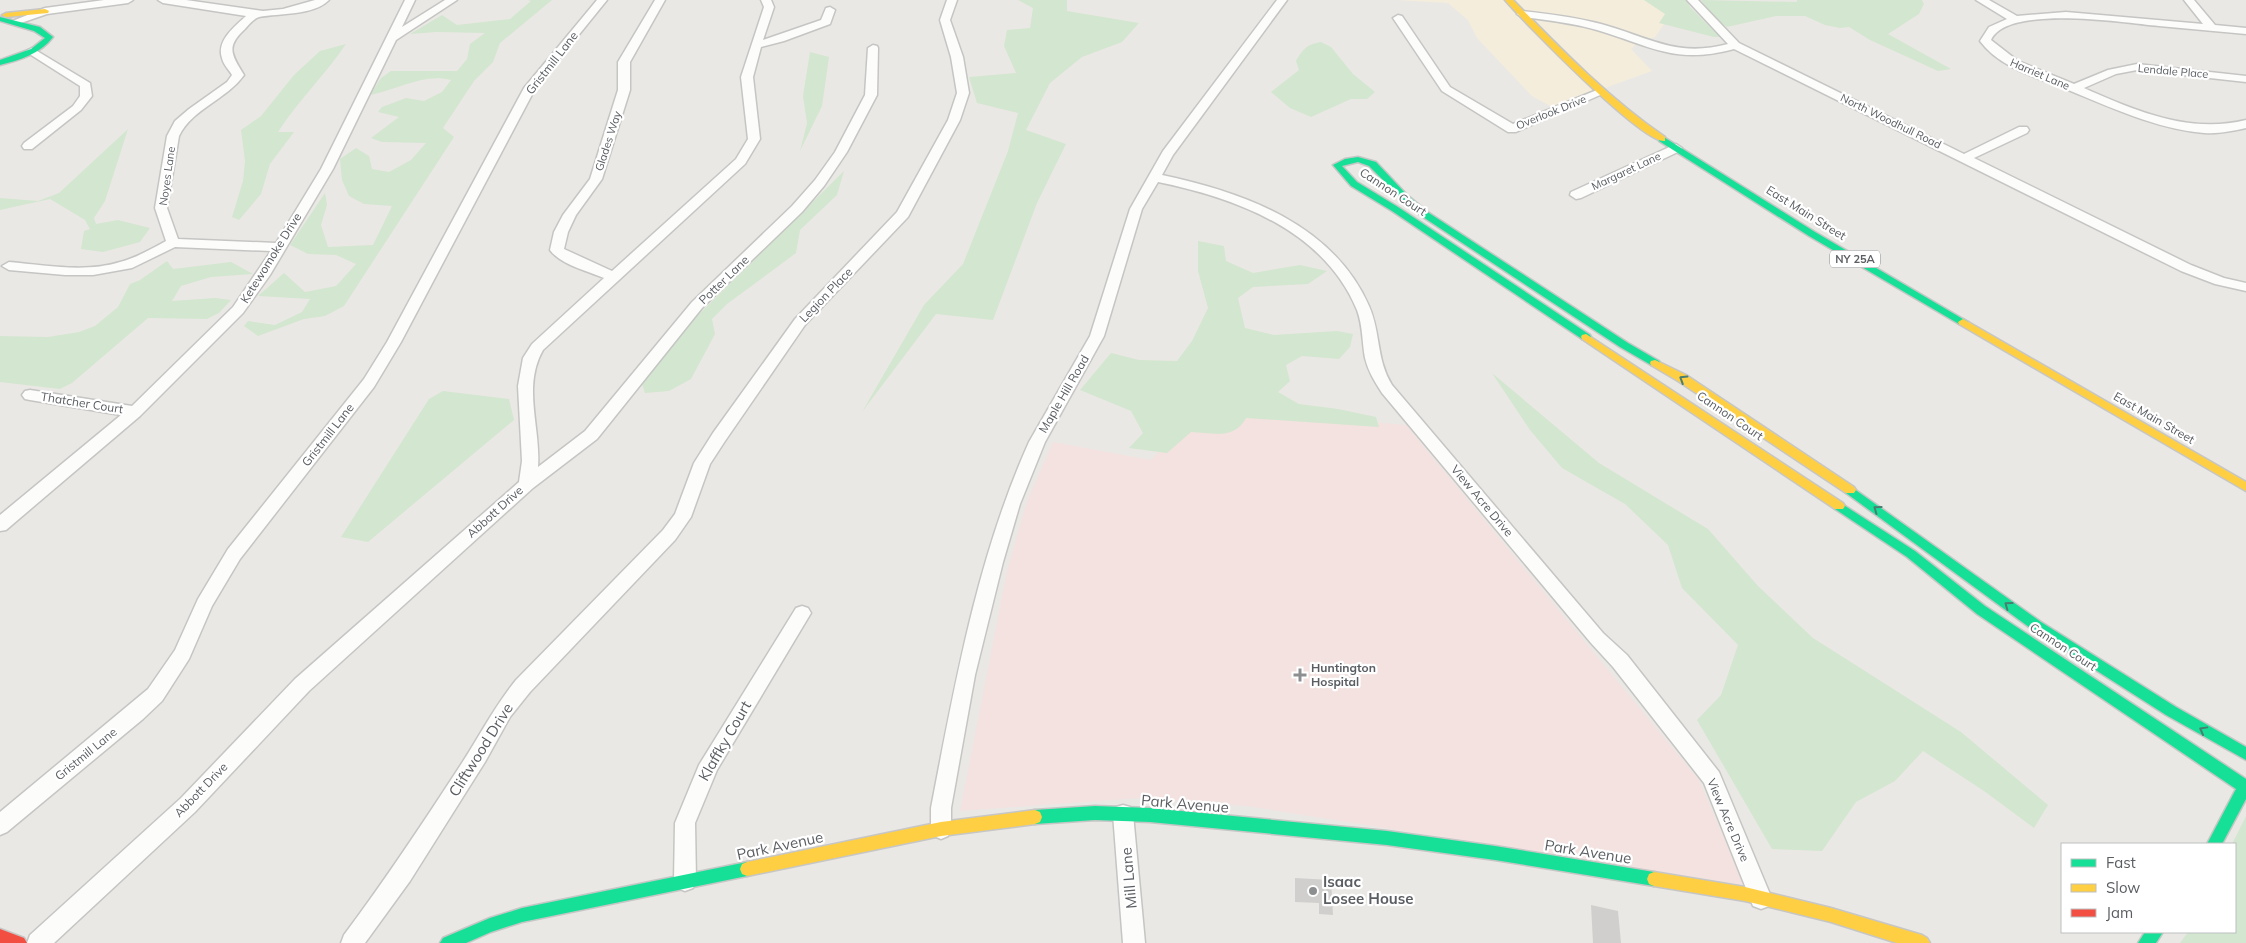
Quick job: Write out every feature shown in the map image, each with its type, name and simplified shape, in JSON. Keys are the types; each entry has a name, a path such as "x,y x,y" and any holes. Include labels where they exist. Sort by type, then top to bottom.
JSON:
{"street":[{"path":"0,17 103,1 128,0"},
{"path":"163,0 254,15 304,7 324,0"},
{"name":"Ketewomoke Drive","path":"0,525 135,412 238,310 263,275 278,247 327,169 394,37 410,0"},
{"path":"394,37 452,0"},
{"name":"Gristmill Lane","path":"0,825 136,713 163,684 182,654 214,586 234,554 378,368 530,88 602,0"},
{"name":"Glades Way","path":"613,277 565,256 557,250 561,232 596,179 624,90 624,62 660,0"},
{"name":"Abbott Drive","path":"38,943 188,805 302,685 526,484 530,463 526,373 530,356 537,347 734,167 749,150 754,139 747,77 769,7 766,0"},
{"name":"Legion Place","path":"630,575 669,535 683,517 702,462 800,322 903,214 954,120 963,93 957,57 945,20 952,0"},
{"name":"Maple Hill Road","path":"941,829 941,808 966,675 994,562 1012,504 1037,442 1097,336 1136,209 1167,154 1282,0"},
{"name":"East Main Street","path":"1509,0 1601,92 1637,123 1829,244 2246,487"},
{"path":"1522,14 1582,23 1670,51 1694,54 1712,52 1735,45 1692,0"},
{"path":"1981,0 2016,20"},
{"path":"2189,0 2211,27"},
{"path":"15,22 50,10"},
{"path":"33,27 32,24 35,20 50,10"},
{"path":"757,45 780,40 826,22 830,10"},
{"name":"Noyes Lane","path":"173,243 162,208 173,136 180,124 193,111 231,84 238,75 235,68 228,61 226,50 230,40 241,26 254,15"},
{"name":"Harriet Lane","path":"2246,30 2082,16 2053,16 2016,20 1999,25 1989,32 1985,41 1997,54 2013,64 2149,118 2184,126 2216,128 2246,124"},
{"path":"0,17 33,27 46,33 49,37 46,43 32,51 0,63"},
{"name":"Overlook Drive","path":"1398,18 1446,89 1512,129 1601,92"},
{"name":"North Woodhull Road","path":"1735,45 2186,268 2220,281 2246,287"},
{"name":"Potter Lane","path":"526,484 591,435 697,305 797,209 820,183 841,152 871,95 873,48"},
{"path":"28,146 77,108 86,96 86,85 32,51"},
{"name":"Lendale Place","path":"2074,89 2106,72 2119,68 2138,67 2246,79"},
{"path":"1965,158 2022,130"},
{"name":"Margaret Lane","path":"1576,195 1676,148"},
{"name":"Cannon Court","path":"2245,786 2083,666 2037,626 1825,473 1682,378 1636,351 1426,215 1398,192 1383,172 1374,164 1357,157 1345,160 1337,165 1339,172 1347,180 1452,247 1911,554 1982,610 2083,666 2171,711 2246,754"},
{"name":"View Acre Drive","path":"1154,177 1211,189 1243,201 1279,219 1328,255 1348,277 1369,325 1375,366 1387,390 1597,638 1620,662 1712,778 1761,899"},
{"path":"1452,247 1466,240"},
{"path":"9,266 75,271 110,269 134,262 173,243 278,247"},
{"path":"1623,361 1636,351"},
{"name":"Thatcher Court","path":"30,395 135,412"},
{"path":"1810,486 1825,473"},
{"path":"1941,578 1955,566"},
{"name":"Cliftwood Drive","path":"352,943 408,865 478,756 503,711 523,686 630,575"},
{"name":"Klaffky Court","path":"685,881 685,823 705,773 802,613"},
{"path":"2215,843 2245,786"},
{"name":"Park Avenue","path":"448,943 490,925 522,915 941,829 1042,816 1123,814 1422,842 1691,884 1831,915 1922,943"},
{"name":"Mill Lane","path":"1123,814 1134,943"},
{"path":"2146,943 2154,933"},
{"path":"0,937 19,943"}],"shaded area":[{"path":"1397,0 1650,0 1673,11 1655,37 1637,43 1631,49 1652,71 1552,107 1532,96 1477,38 1468,20 1448,3"},
{"name":"Huntington Hospital","path":"1241,410 1406,425 1699,780 1744,885 1246,806 1141,798 960,811 1007,571 1027,501 1053,442 1151,460 1178,431"}],"green space":[{"path":"528,0 552,0 500,43 493,62 474,81 443,128 454,137 344,306 325,316 304,319 258,336 244,326 248,321 275,325 302,312 310,299 258,296 284,273 305,292 336,286 356,264 336,255 308,254 290,245 325,193 327,205 321,225 328,247 373,245 392,206 364,204 349,196 342,180 340,159 356,148 369,156 372,169 389,172 411,160 426,143 382,142 371,138 399,117 378,112 382,107 406,98 424,101 442,92 451,80 441,78 420,80 370,95 381,78 391,71 457,71 467,59 470,44 485,33 436,32 410,34 442,15 457,25 510,19 531,1"},
{"path":"1018,0 1067,0 1067,11 1139,23 1122,42 1082,57 1050,83 1026,130 1066,144 1037,203 993,320 936,314 862,412 924,305 963,264 1008,151 1018,113 977,103 969,77 1016,73 1004,46 1007,30 1030,28 1033,8"},
{"path":"1644,0 1687,0 1690,7 1720,37 1659,23 1665,14"},
{"path":"1701,0 1797,2 1797,0 1922,0 1924,4 1919,14 1888,34 1951,69 1938,71 1870,40 1849,27 1840,28 1825,25 1805,16 1776,16 1727,27 1716,19"},
{"path":"1321,42 1331,47 1353,74 1375,92 1367,99 1351,99 1311,117 1290,108 1271,92 1299,70 1296,61 1303,50 1312,44"},
{"path":"346,44 278,132 294,132 270,164 261,194 239,220 232,217 243,181 245,161 241,130 261,116 294,75 320,51"},
{"path":"810,52 829,57 822,106 800,151 807,123 803,96"},
{"path":"128,129 105,201 94,218 96,224 118,220 150,228 140,242 103,252 81,249 84,231 90,229 85,220 50,199 0,210 0,198 38,201 59,193"},
{"path":"844,171 837,195 800,230 796,253 727,304 712,319 715,334 691,379 669,391 645,393 642,384 689,324"},
{"path":"1198,241 1224,246 1226,261 1253,273 1300,265 1327,271 1308,284 1253,287 1238,298 1245,328 1274,335 1337,331 1353,334 1350,347 1339,359 1302,356 1286,365 1290,381 1278,392 1299,404 1338,409 1376,417 1379,427 1246,418 1235,430 1222,434 1191,432 1167,453 1129,448 1143,433 1131,411 1080,390 1111,353 1139,360 1177,361 1192,341 1208,308 1198,271"},
{"path":"167,261 173,269 231,262 253,274 211,277 181,286 172,301 215,298 231,300 219,313 207,319 148,318 72,383 60,389 0,382 0,336 48,337 79,332 95,326 118,307 130,284 140,280"},
{"path":"1492,373 1599,463 1708,529 1758,586 1813,638 1961,732 2048,805 2034,828 1984,791 1923,751 1895,781 1856,802 1822,851 1772,849 1697,720 1721,695 1738,645 1682,588 1668,545 1625,504 1562,468 1530,430"},
{"path":"443,391 509,399 514,420 368,542 341,537 429,399"},
{"path":"2246,816 2246,943 2180,943 2187,933 2236,933 2236,843 2232,843"}],"building":[{"name":"Isaac Losee House","path":"1295,878 1331,880 1333,915 1319,914 1319,903 1295,902"},
{"path":"1591,905 1618,911 1621,943 1593,943"}],"traffic: fast":[{"path":"0,19 37,29 49,37 34,51 0,63"},
{"path":"1662,139 1812,234 1963,322"},
{"path":"1586,337 1395,209 1354,184 1337,165 1358,159 1372,164 1379,169 1405,198 1426,215 1624,345 1655,363"},
{"path":"1850,490 2037,626 2171,711 2246,754"},
{"path":"1839,506 1911,554 1981,610 2245,787"},
{"path":"2215,843 2246,785"},
{"path":"1035,817 1095,813 1150,815 1387,838 1495,853 1654,879"},
{"path":"448,943 490,925 522,915 747,869"},
{"path":"2146,943 2154,933"}],"traffic: slow":[{"path":"1509,0 1601,91 1620,108 1662,139"},
{"path":"6,15 45,11"},
{"path":"1963,322 2246,487"},
{"path":"1586,337 1839,506"},
{"path":"1655,363 1682,378 1850,490"},
{"path":"747,869 941,829 1035,817"},
{"path":"1654,879 1745,894 1831,915 1922,943"}],"traffic: jam":[{"path":"0,937 19,943"}],"place":[{"name":"Huntington Hospital","path":"1300,675"},
{"name":"Isaac Losee House","path":"1313,891"}]}
